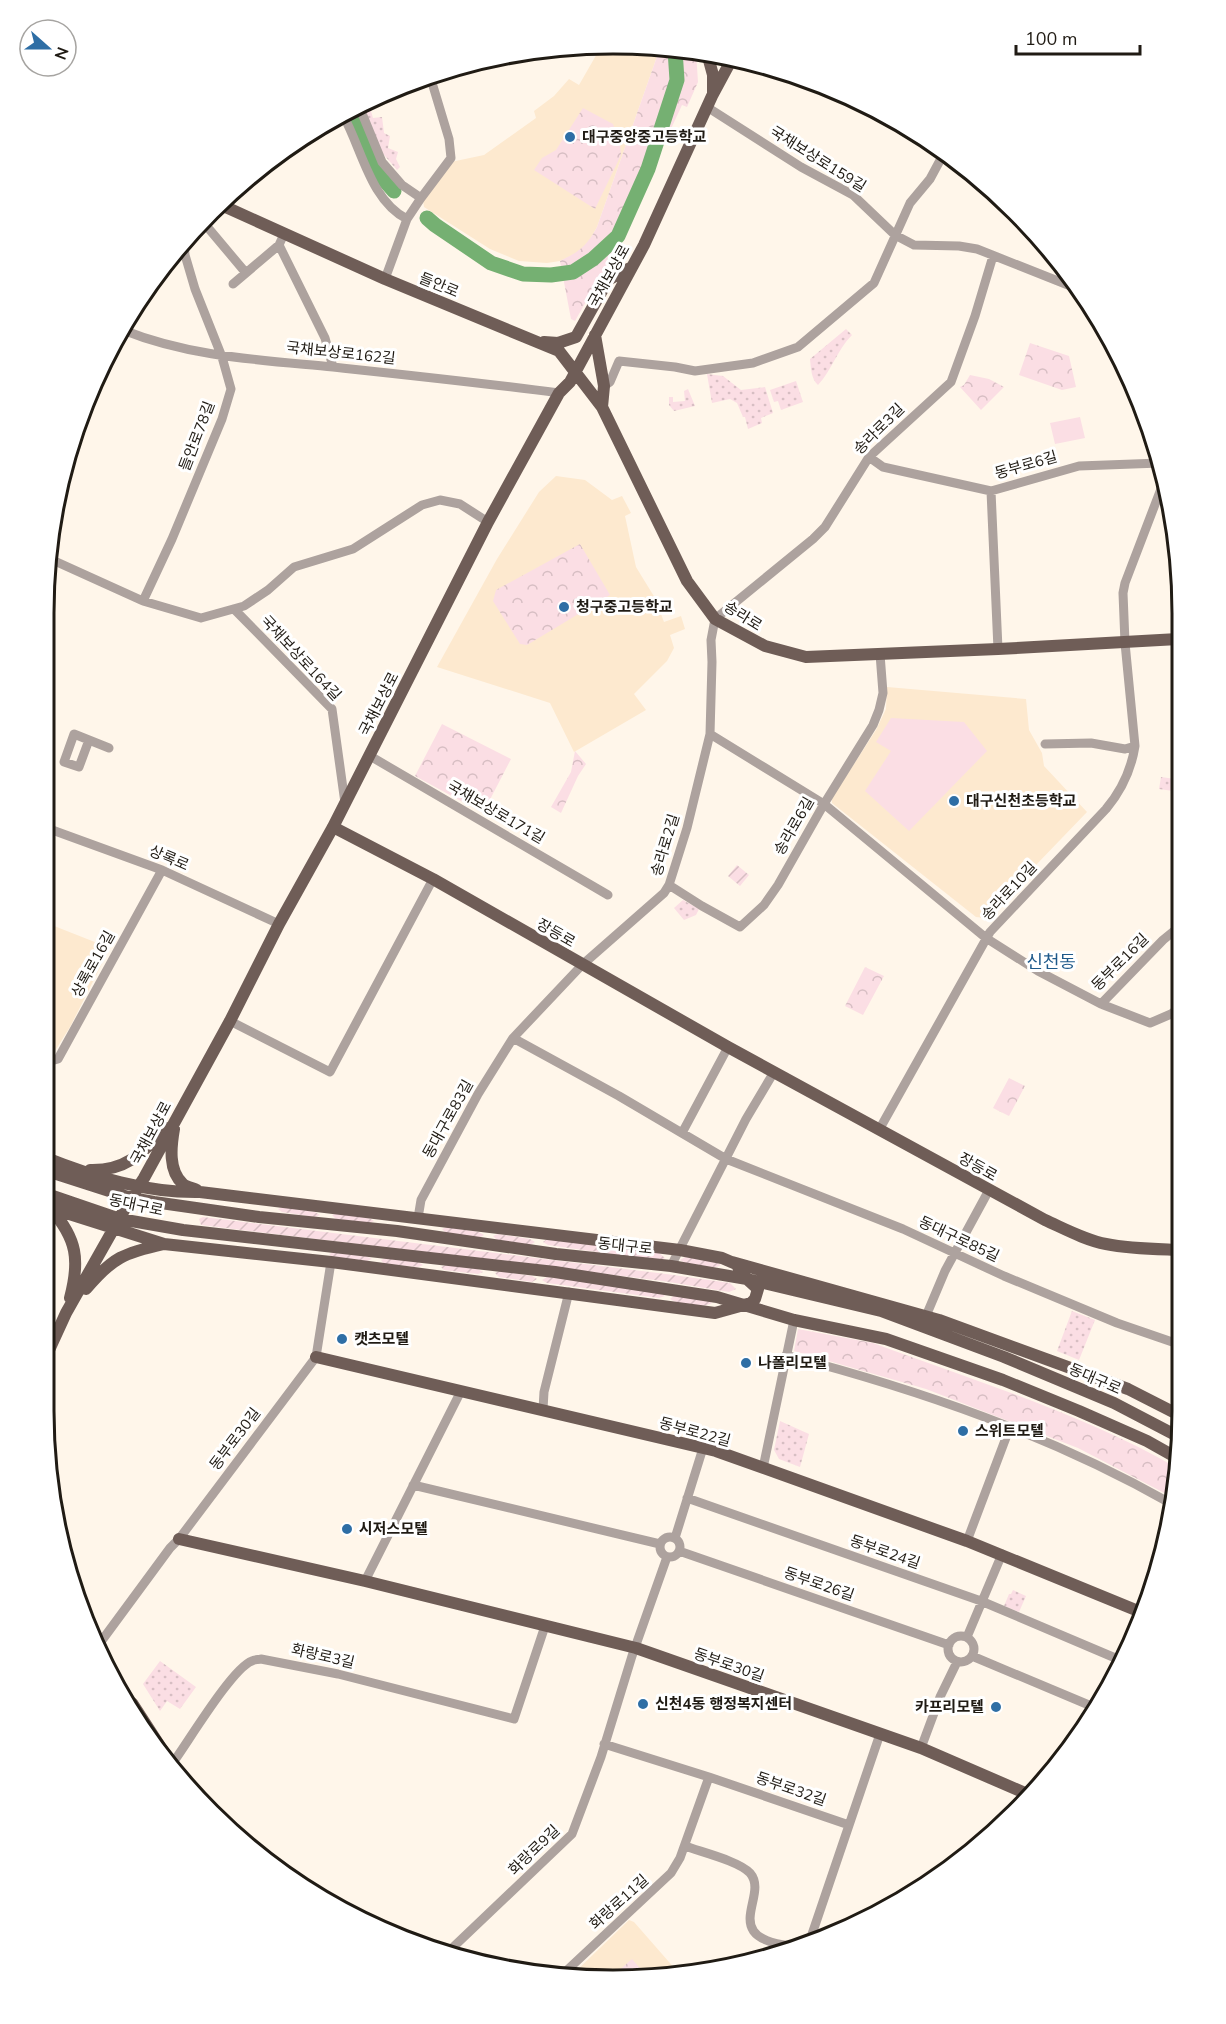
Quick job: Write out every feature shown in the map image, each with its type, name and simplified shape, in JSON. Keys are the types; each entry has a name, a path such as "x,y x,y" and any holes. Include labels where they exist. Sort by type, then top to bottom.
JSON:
{"main road":[{"path":"710,63 713,75 710,102"},
{"name":"국채보상로","path":"54,1339 66,1313 230,1021 279,924 333,828 488,522 559,393 570,382 631,268 728,66"},
{"name":"들안로","path":"228,209 281,239 559,351 575,373"},
{"path":"535,341 558,343 576,337 608,280 631,268"},
{"path":"595,334 604,386 602,407"},
{"name":"송라로","path":"575,373 602,407 687,581 715,619 765,646 806,657 1172,639"},
{"name":"장등로","path":"333,828 433,879 728,1047 1045,1220 1104,1244 1172,1250"},
{"path":"73,1174 116,1167 128,1162 146,1150 177,1116"},
{"path":"177,1116 170,1151 176,1174 183,1184 200,1192"},
{"path":"54,1162 73,1174 82,1190 80,1196 74,1200 54,1203"},
{"name":"동대구로","path":"54,1171 73,1174 134,1193 188,1206 260,1217 397,1231 556,1254 671,1266 747,1279 882,1311 1114,1403 1171,1432"},
{"path":"134,1193 200,1192 680,1250 722,1258 926,1316 1128,1389 1172,1411"},
{"name":"동대구로","path":"54,1205 117,1224 555,1272 717,1297 794,1320 886,1339 1002,1380 1079,1411 1147,1441 1170,1454"},
{"path":"183,1230 178,1217 180,1212 188,1206"},
{"path":"54,1209 73,1242 76,1263 73,1289 66,1313"},
{"path":"117,1224 164,1244 331,1262 715,1313 745,1306 755,1299 758,1289 736,1264 722,1258"},
{"path":"66,1313 104,1268 131,1251 164,1244"},
{"name":"동부로22길","path":"316,1357 703,1448 1002,1554 1135,1610"},
{"name":"동부로30길","path":"179,1539 365,1581 636,1648 921,1748 1022,1792"}],"street":[{"path":"385,279 407,221 420,198 451,158 449,139 432,84"},
{"name":"국채보상로159길","path":"710,102 801,167 853,195 895,235 914,245 959,246 993,256 1064,284"},
{"path":"362,114 382,162 402,184 420,198"},
{"path":"347,122 372,181 394,213 407,221"},
{"path":"604,386 610,382 619,362 695,371 753,363 795,349 874,283 910,203 930,179 940,160"},
{"path":"208,228 246,273"},
{"path":"232,284 281,239 325,338 333,368"},
{"name":"들안로78길","path":"143,601 172,539 222,419 231,389 222,357 195,289 185,254"},
{"name":"송라로3길","path":"715,619 798,553 825,527 869,457 951,382 975,316 993,256"},
{"name":"국채보상로162길","path":"129,333 171,346 222,357 454,379 559,393"},
{"name":"동부로6길","path":"869,457 883,467 991,490 1078,466 1152,463"},
{"path":"991,490 998,649"},
{"name":"송라로10길","path":"879,1130 990,932 1118,795 1132,761 1135,746 1125,643 1123,593 1159,494"},
{"name":"국채보상로164길","path":"57,562 143,601 201,618 235,610 268,590 294,567 353,549 422,505 440,501 460,504 488,522"},
{"name":"국채보상로164길","path":"235,610 332,709 345,803"},
{"name":"송라로2길","path":"582,965 664,893 669,885 687,828 710,734 711,640 715,619"},
{"name":"송라로6길","path":"669,885 740,927 764,904 778,885 824,804 873,725 883,693 880,654"},
{"path":"710,734 824,804"},
{"path":"89,740 109,748"},
{"path":"1045,744 1091,743 1125,749 1135,746"},
{"name":"국채보상로171길","path":"370,756 608,895"},
{"name":"동부로16길","path":"824,804 986,939 1038,971 1101,1004 1172,933"},
{"name":"상록로","path":"54,831 162,870 279,924"},
{"name":"상록로16길","path":"54,1060 58,1059 162,870"},
{"path":"230,1021 330,1072 433,879"},
{"name":"동대구로83길","path":"418,1218 421,1200 478,1094 513,1038 582,965"},
{"path":"1101,1004 1150,1023 1172,1013"},
{"path":"513,1038 682,1133 728,1047"},
{"path":"671,1266 746,1119 774,1072"},
{"name":"동대구로85길","path":"682,1133 726,1159 903,1229 954,1254 1117,1323 1172,1342"},
{"path":"926,1316 954,1254 989,1190"},
{"path":"316,1357 331,1262"},
{"path":"543,1409 544,1392 569,1292"},
{"path":"763,1468 794,1320"},
{"path":"786,1354 922,1393 1082,1458 1164,1500"},
{"name":"동부로30길","path":"103,1639 316,1357"},
{"path":"365,1581 461,1391"},
{"path":"967,1541 1010,1427"},
{"path":"1166,1428 1172,1429"},
{"path":"675,1538 703,1448"},
{"path":"414,1485 660,1544"},
{"name":"동부로24길","path":"687,1498 981,1601 1114,1658"},
{"path":"660,1544 665,1538 675,1538"},
{"path":"660,1544 662,1553 667,1557 673,1557 679,1551 679,1543 675,1538"},
{"name":"동부로26길","path":"679,1551 949,1645"},
{"path":"967,1638 1002,1554"},
{"path":"604,1744 667,1557"},
{"name":"화랑로3길","path":"179,1762 216,1700 242,1668 251,1661 261,1659 338,1674 514,1719 545,1626"},
{"path":"956,1637 967,1638 973,1644 972,1656 966,1662 957,1662 949,1654 949,1645 956,1637"},
{"path":"972,1656 1088,1705"},
{"path":"921,1748 940,1697 957,1662"},
{"path":"813,1933 880,1734"},
{"name":"동부로32길","path":"604,1744 710,1777 849,1825"},
{"name":"화랑로9길","path":"454,1947 572,1834 604,1744"},
{"name":"화랑로11길","path":"568,1968 663,1882 680,1858 710,1777"},
{"path":"685,1846 748,1871 753,1878 754,1886 749,1913 752,1927 773,1943 780,1944"}],"shaded area":[{"name":"대구중앙중고등학교","path":"597,54 657,56 597,227 588,243 579,252 560,261 547,263 519,261 490,249 424,207 423,200 451,162 484,155 536,118 534,111 554,96 569,79 579,85"},
{"name":"청구중고등학교","path":"556,476 585,480 612,500 622,496 631,513 625,516 636,567 655,598 664,622 681,616 685,629 670,635 674,648 667,661 634,694 646,710 574,752 550,703 437,667 497,559 539,492"},
{"name":"대구신천초등학교","path":"887,687 1026,699 1029,730 1042,753 1044,766 1087,812 985,918 976,917 832,803 832,798 876,730 886,709"},
{"path":"54,926 110,948 70,1027 54,1052"},
{"path":"629,1920 634,1922 673,1966 650,1969 578,1969"}],"green space":[{"path":"657,56 697,61 698,82 687,107 682,105 613,254 575,321 571,319 560,261 582,248 597,227"},
{"path":"583,108 613,124 620,144 621,155 595,209 534,170 542,158 556,150"},
{"path":"371,110 373,118 382,117 384,133 390,136 388,148 398,152 396,159 400,167 397,170 379,149 366,112"},
{"path":"846,329 852,335 818,385 813,377 810,359"},
{"path":"1030,343 1069,356 1076,387 1062,390 1019,375"},
{"path":"707,374 723,376 741,390 765,387 773,413 761,418 762,423 748,429 745,417 737,403 730,399 712,403"},
{"path":"970,375 989,379 1004,387 981,410 960,387"},
{"path":"796,381 803,402 781,410 778,401 774,402 770,390"},
{"path":"688,389 695,406 674,411 669,405 669,397 673,397 673,402 685,401 684,391"},
{"path":"1080,417 1085,438 1055,444 1050,423"},
{"path":"580,544 610,595 527,645 520,644 493,601 496,590"},
{"path":"891,718 964,722 987,751 909,831 865,791 891,751 876,742"},
{"path":"442,724 511,759 483,813 415,776"},
{"path":"575,751 586,764 561,813 551,807 571,772"},
{"path":"1161,777 1172,779 1172,791 1159,789"},
{"path":"737,865 749,875 740,886 728,876"},
{"path":"683,900 699,909 696,915 684,920 674,908"},
{"path":"865,967 884,976 863,1015 845,1006"},
{"path":"1009,1078 1025,1086 1009,1116 993,1108"},
{"path":"283,1207 315,1212 320,1215 315,1217 282,1212 278,1209"},
{"path":"338,1213 369,1218 374,1221 370,1223 336,1219 332,1215"},
{"path":"203,1217 666,1274 730,1283 736,1289 729,1292 663,1281 201,1225 199,1219"},
{"path":"447,1227 479,1232 484,1235 479,1238 446,1233 442,1229"},
{"path":"498,1234 530,1239 535,1242 530,1245 497,1240 493,1236"},
{"path":"547,1239 659,1253 665,1258 660,1261 548,1245 543,1242"},
{"path":"334,1252 366,1256 372,1259 367,1261 333,1258 329,1254"},
{"path":"685,1257 716,1262 721,1265 712,1268 695,1266 680,1260"},
{"path":"386,1258 418,1262 423,1265 418,1267 384,1264 381,1260"},
{"path":"446,1265 478,1269 483,1272 478,1274 444,1270 441,1267"},
{"path":"500,1271 532,1276 537,1279 532,1282 499,1277 495,1273"},
{"path":"547,1277 658,1291 665,1296 659,1298 547,1283 542,1280"},
{"path":"675,1295 712,1303 703,1306 685,1304 670,1299"},
{"path":"1072,1311 1095,1320 1079,1360 1057,1351"},
{"path":"798,1329 873,1343 1038,1403 1109,1433 1169,1464 1165,1494 1078,1448 926,1389 794,1351"},
{"path":"780,1421 809,1434 800,1467 779,1459 774,1450"},
{"path":"1013,1590 1026,1596 1019,1612 1004,1606"},
{"path":"160,1661 196,1687 180,1709 167,1701 160,1711 143,1684"},
{"path":"632,1959 641,1969 620,1970"}],"waterway":[{"path":"427,218 491,263 523,274 551,275 573,272 593,259 618,236 648,169 677,80 676,58"},
{"path":"354,119 380,175 394,191"}],"place":[{"name":"대구중앙중고등학교","path":"570,137"},
{"name":"청구중고등학교","path":"564,607"},
{"name":"대구신천초등학교","path":"954,801"},
{"name":"캣츠모텔","path":"342,1339"},
{"name":"나폴리모텔","path":"746,1363"},
{"name":"스위트모텔","path":"963,1431"},
{"name":"시저스모텔","path":"347,1529"},
{"name":"신천4동 행정복지센터","path":"643,1704"},
{"name":"카프리모텔","path":"996,1707"}],"district":[{"name":"신천동","path":"1051,962"}]}
